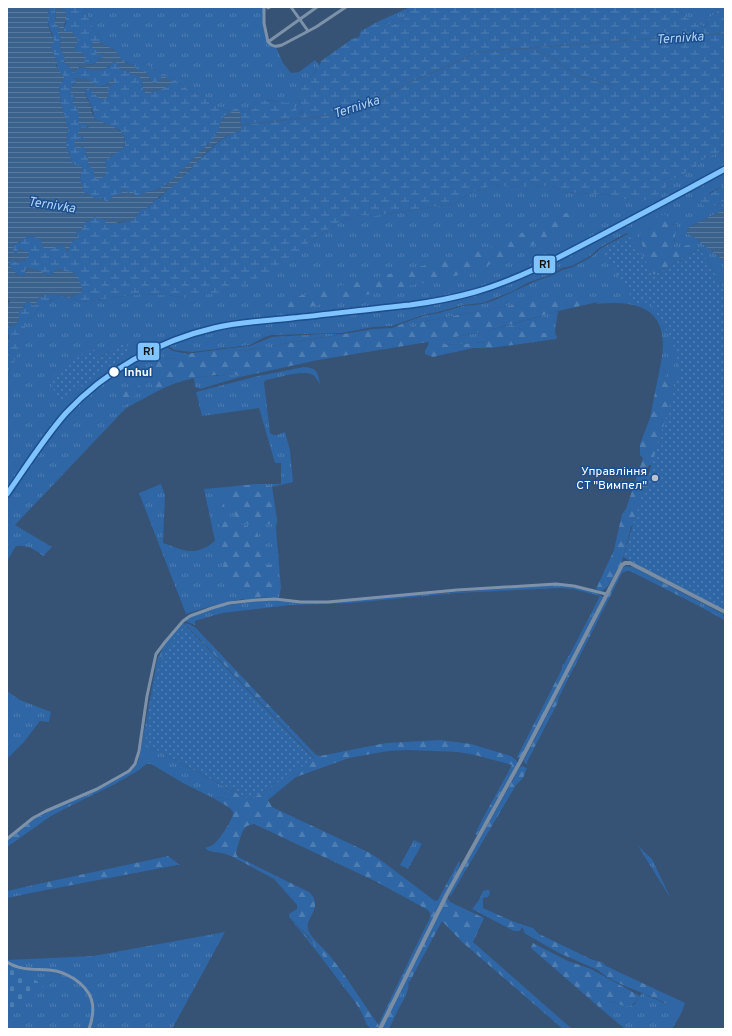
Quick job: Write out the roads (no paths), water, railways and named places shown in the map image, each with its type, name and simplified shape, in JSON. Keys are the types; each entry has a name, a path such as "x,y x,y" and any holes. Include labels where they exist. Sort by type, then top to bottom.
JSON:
{"street":[{"path":"264,7 264,24 268,42 276,47 316,27 346,7"},
{"path":"292,7 308,31"},
{"path":"268,42 317,7"},
{"path":"380,1029 447,894 520,762 622,565 627,563 725,612"},
{"path":"7,839 46,810 97,789 133,768 138,759 147,696 156,654 182,621 192,615 221,605 257,600 275,599 301,602 328,602 449,591 556,584 574,586 606,594"},
{"path":"7,962 18,968 49,970 62,973 84,986 91,996 93,1004 93,1017 89,1029"}],"water":[{"path":"7,7 49,7 48,23 54,42 51,46 54,56 58,61 56,65 57,68 65,79 59,86 61,104 68,128 66,145 72,162 75,165 82,167 80,179 84,192 96,199 99,199 100,196 106,202 114,195 122,194 121,190 124,188 128,193 132,191 136,196 140,196 169,183 179,174 181,169 184,169 201,150 213,140 216,133 220,130 219,127 222,120 229,113 240,111 241,131 232,133 209,149 183,176 182,179 152,204 145,209 142,208 134,220 109,225 105,222 105,219 98,219 95,217 85,223 81,230 75,233 80,239 75,238 72,243 69,244 71,246 67,252 65,247 60,244 54,248 45,249 42,246 41,239 33,237 26,236 25,239 15,244 13,249 14,253 17,254 18,249 29,251 27,259 24,261 15,262 14,259 11,260 9,266 19,276 25,275 26,268 45,273 50,276 58,268 76,274 82,288 81,293 69,298 59,295 44,295 42,298 39,297 35,306 28,301 26,302 19,311 19,320 15,325 10,326 7,324 7,304 10,302 7,296"},
{"path":"55,7 62,7 62,10 64,9 66,17 64,31 68,32 70,30 76,36 78,41 74,49 77,52 80,51 84,54 86,58 84,64 93,64 98,58 103,57 101,53 97,55 95,53 98,50 91,47 93,41 97,41 115,50 123,62 150,75 149,78 154,83 158,82 163,76 173,83 169,84 167,87 147,94 143,90 142,80 138,76 119,68 118,63 113,62 102,70 89,71 89,68 79,67 73,73 64,62 65,58 60,47 61,38 57,31 59,28 58,25 55,24 54,20 56,18"},
{"path":"75,77 76,79 87,78 95,85 101,87 107,85 111,79 114,80 114,83 108,88 109,95 106,99 99,99 89,88 86,89 87,98 92,107 91,110 95,119 112,126 121,132 124,136 125,142 123,148 105,161 107,171 102,178 98,179 94,176 94,171 88,164 88,156 85,156 84,154 87,152 83,147 77,149 74,143 76,140 86,141 82,136 80,138 78,137 78,132 82,127 88,130 89,128 83,123 79,125 79,113 76,106 72,102 75,99 71,93 71,89 76,83 74,80"},
{"path":"725,209 725,262 694,237 686,234 689,227"}],"waterway":[{"name":"Ternivka","path":"240,125 331,115 378,100 411,82 479,52 725,34"},
{"path":"532,48 552,58 576,75 613,85"}],"place":[{"name":"Inhul","path":"114,372"},
{"name":"Управління СТ \"Вимпел\"","path":"655,478"}]}
